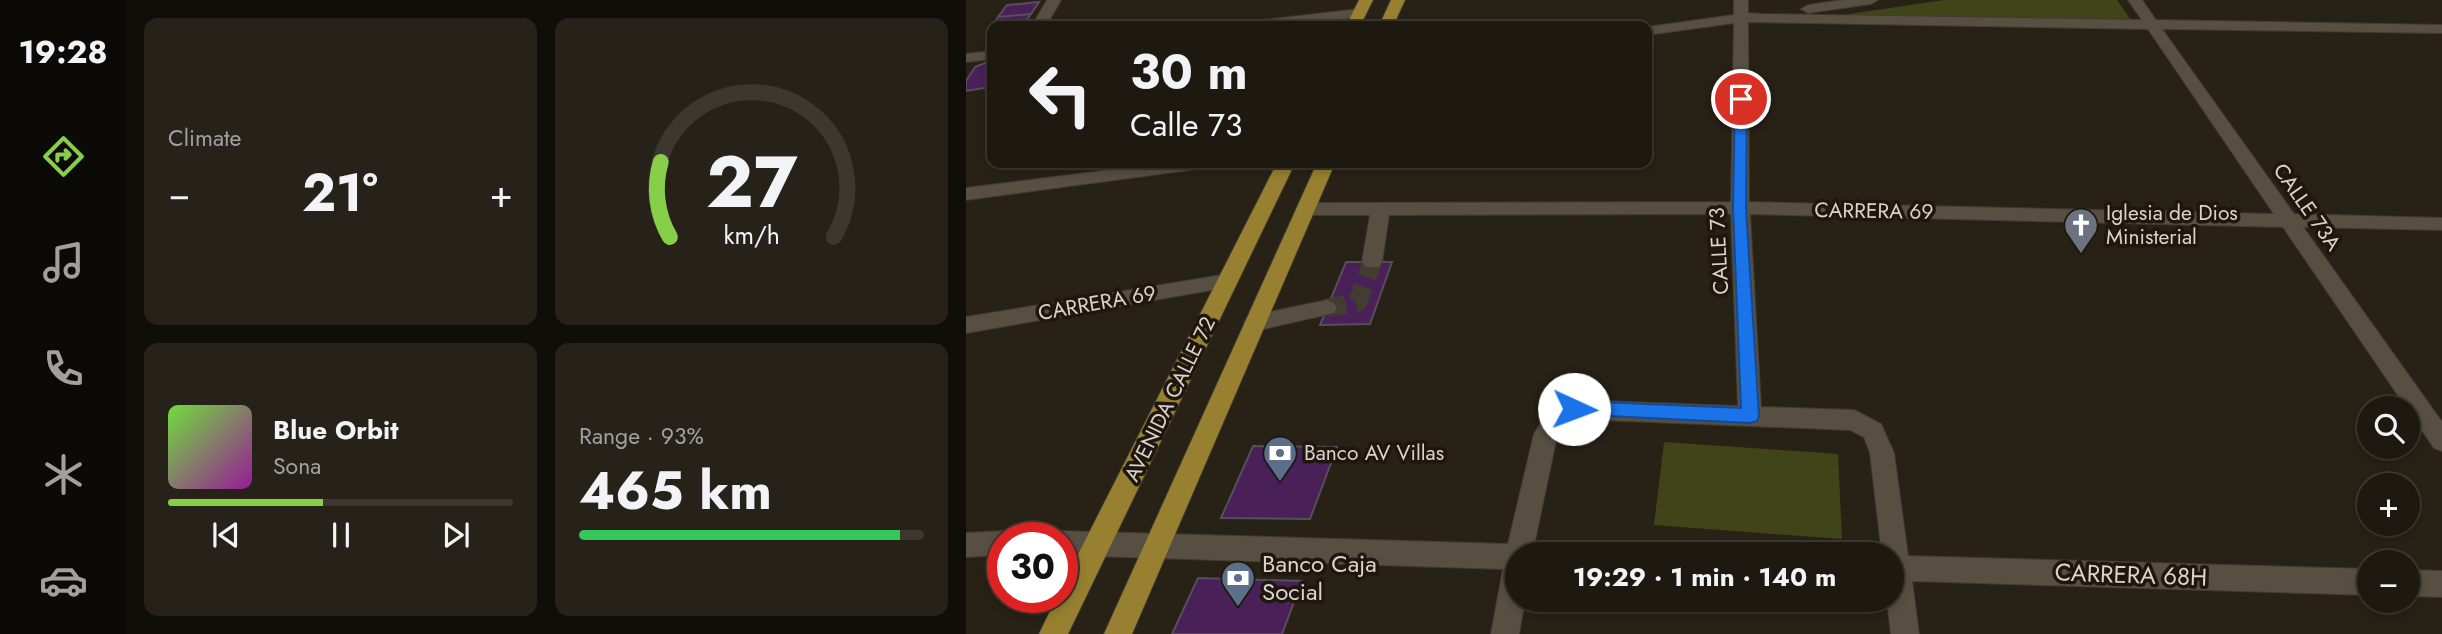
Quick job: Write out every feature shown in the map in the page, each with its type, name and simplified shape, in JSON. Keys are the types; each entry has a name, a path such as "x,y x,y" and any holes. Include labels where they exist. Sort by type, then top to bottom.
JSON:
{"main road":[{"path":"1388,21 1398,0"},
{"name":"AVENIDA CALLE 72","path":"1053,634 1284,168"},
{"name":"AVENIDA CALLE 72","path":"1118,634 1324,168"}],"street":[{"path":"1042,21 1054,0"},
{"path":"1652,30 1742,9 1871,0"},
{"name":"CALLE 73A","path":"2135,0 2442,441"},
{"path":"1742,9 2152,24 2442,29"},
{"name":"CALLE 73","path":"1742,9 1740,208 1750,416"},
{"path":"1289,21 1359,13"},
{"path":"966,58 987,56"},
{"path":"966,194 1166,168"},
{"name":"CARRERA 69","path":"1305,209 1740,208 2442,224"},
{"path":"1372,262 1380,210"},
{"name":"CARRERA 69","path":"966,325 1228,281"},
{"path":"1255,323 1327,308"},
{"path":"1521,542 1546,434 1555,420 1574,409 1854,421 1873,431 1882,453 1892,542"},
{"path":"966,545 987,544"},
{"path":"1078,544 1505,556"},
{"name":"CARRERA 68H","path":"1904,568 2357,582"},
{"path":"2420,583 2442,584"},
{"path":"1504,634 1508,612"},
{"path":"1902,612 1905,634"}],"green space":[{"path":"1944,0 2117,0 2131,20 1843,15"},
{"path":"1664,442 1838,454 1842,539 1654,525"}],"building":[{"path":"1039,2 1031,14 998,17 1007,5"},
{"path":"1031,14 1026,21 995,21 998,17"},
{"path":"987,62 987,88 966,91 966,81 975,67"},
{"path":"1346,262 1392,262 1370,324 1320,325"},
{"name":"Banco AV Villas","path":"1253,446 1337,447 1310,519 1221,518"},
{"name":"Banco Caja Social","path":"1198,578 1302,581 1282,634 1172,634"}],"tunnel":[{"path":"1327,308 1358,302 1372,262"}],"place":[{"name":"Iglesia de Dios Ministerial","path":"2081,255"},
{"name":"Banco AV Villas","path":"1280,483"},
{"name":"Banco Caja Social","path":"1238,608"}],"route":[{"path":"1574,409 1750,416 1740,208 1741,99"}]}
